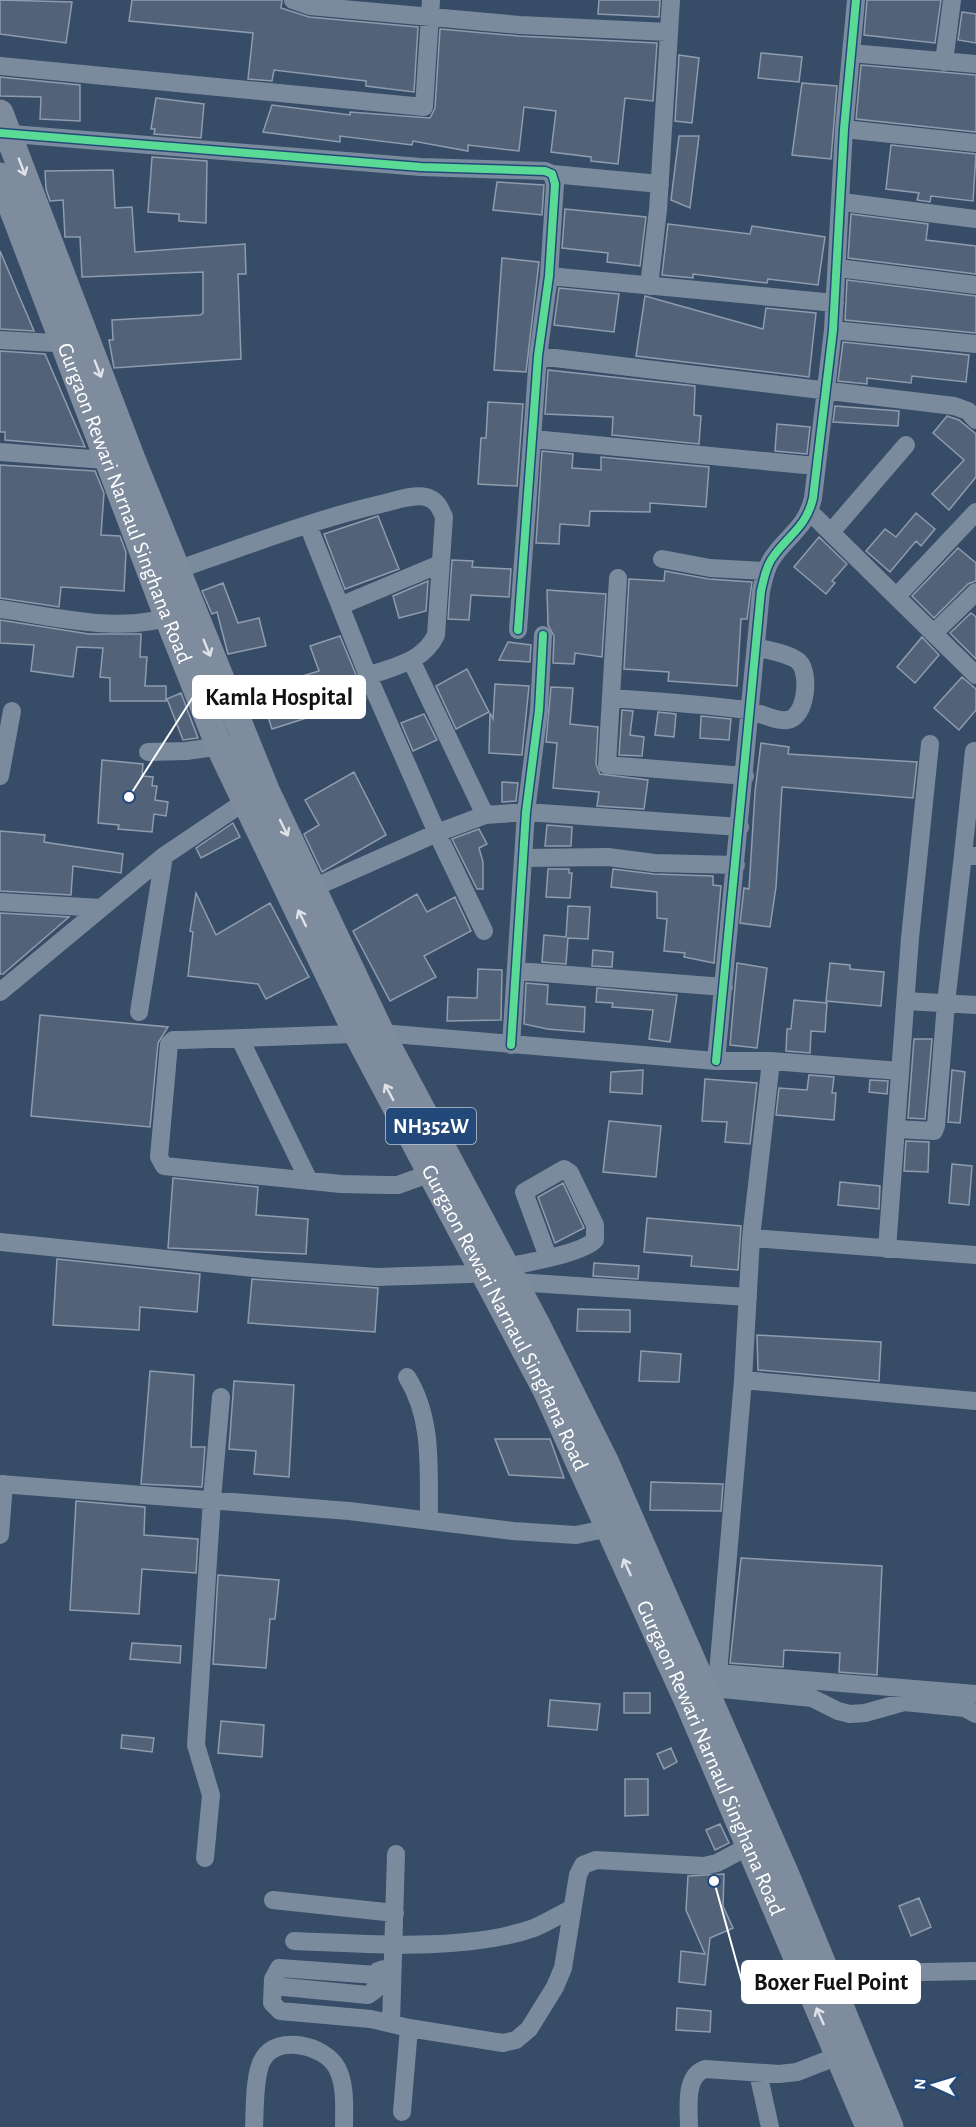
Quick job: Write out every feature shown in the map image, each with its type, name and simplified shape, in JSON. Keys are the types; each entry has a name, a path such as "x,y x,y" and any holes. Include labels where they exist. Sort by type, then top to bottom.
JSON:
{"highway":[{"name":"NH352W","path":"3,126 76,344"},
{"name":"Gurgaon Rewari Narnaul Singhana Road","path":"0,176 5,204 76,344 121,460 180,614 219,746 255,795 369,1034 439,1164 503,1271 546,1390 620,1522 706,1689 751,1845 771,1866 814,1974 838,2056 869,2127"},
{"name":"NH352W","path":"121,460 176,570 180,614 246,742 255,795 313,888 369,1034"},
{"name":"NH352W","path":"706,1689 771,1866"},
{"name":"NH352W","path":"814,1974 890,2127"}],"street":[{"path":"293,0 310,6 430,9 668,32"},
{"path":"649,286 660,184 671,0"},
{"path":"716,1060 765,571 773,557 803,524 810,512 827,390 838,268 844,129 856,0"},
{"path":"944,62 952,0"},
{"path":"0,66 424,107 430,9"},
{"path":"851,53 976,64"},
{"path":"3,126 421,167 532,170 552,174 660,184"},
{"path":"844,129 976,143"},
{"path":"518,630 538,356 549,276 555,184 552,174"},
{"path":"842,202 976,219"},
{"path":"838,268 976,285"},
{"path":"549,276 835,303"},
{"path":"833,330 976,344"},
{"path":"0,340 76,344"},
{"path":"538,356 954,406 968,411 976,420"},
{"path":"533,439 816,466"},
{"path":"832,531 906,445"},
{"path":"0,452 121,460"},
{"path":"176,570 308,525 390,502 427,497 439,505 444,517 435,635 429,649 420,657 369,676"},
{"path":"810,512 976,674"},
{"path":"897,596 976,512"},
{"path":"308,525 436,833 484,931"},
{"path":"662,559 710,568 765,571"},
{"path":"342,605 440,564"},
{"path":"618,578 607,765 745,776"},
{"path":"934,633 976,592"},
{"path":"0,609 124,625 148,624 180,614"},
{"path":"511,1045 526,812 539,710 543,635"},
{"path":"610,698 750,711 785,721 800,713 804,704 804,671 801,664 793,658 756,647"},
{"path":"411,660 484,815"},
{"path":"0,776 12,711"},
{"path":"148,752 186,751 246,742"},
{"path":"887,1249 900,1071 930,744"},
{"path":"896,1129 928,1132 934,1131 936,1126 946,1003 970,855 974,751"},
{"path":"0,992 164,856 255,795"},
{"path":"313,888 436,833 484,815 526,812 740,827"},
{"path":"139,1012 164,856"},
{"path":"524,858 608,857 654,863 736,865"},
{"path":"0,902 101,908"},
{"path":"517,971 724,987"},
{"path":"906,1001 976,1005"},
{"path":"439,1164 398,1185 341,1184 174,1168 161,1163 170,1042 369,1034 716,1060 771,1061 900,1071"},
{"path":"240,1039 309,1181"},
{"path":"706,1689 743,1380 751,1238 771,1061"},
{"path":"503,1271 586,1246 595,1240 595,1225 567,1170 530,1186 525,1192 548,1257"},
{"path":"751,1238 976,1256"},
{"path":"0,1242 265,1269 377,1277 503,1271 748,1296"},
{"path":"407,1377 425,1417 428,1439 429,1521"},
{"path":"743,1380 976,1401"},
{"path":"205,1858 211,1795 196,1745 221,1397"},
{"path":"0,1535 2,1484 212,1499 513,1531 576,1535 620,1522"},
{"path":"706,1689 976,1694"},
{"path":"706,1689 812,1698 838,1711 850,1714 865,1713 904,1702 965,1708 976,1714"},
{"path":"393,1968 379,1970 376,1975 279,1968 273,1986 272,2003 280,2011 391,2023 503,2043 516,2040 529,2029 559,1978 578,1875 583,1865 596,1860 704,1866 717,1863 751,1845"},
{"path":"391,2023 396,1854"},
{"path":"273,1899 395,1913"},
{"path":"294,1941 394,1945 513,1934 536,1927 571,1909"},
{"path":"814,1974 976,1971"},
{"path":"402,2112 409,2028"},
{"path":"254,2127 262,2059 273,2047 296,2044 323,2054 337,2066 343,2088 344,2127"},
{"path":"689,2127 692,2079 698,2072 705,2069 758,2073 798,2072 838,2056"},
{"path":"758,2073 770,2127"}],"building":[{"path":"0,0 72,2 66,43 0,34"},
{"path":"132,0 282,0 281,8 309,17 418,27 414,92 366,86 366,81 274,70 272,81 248,79 253,33 129,21"},
{"path":"599,0 660,0 659,17 598,14"},
{"path":"867,0 941,0 935,43 864,35"},
{"path":"962,12 976,14 976,43 958,40"},
{"path":"440,29 519,36 657,43 653,101 625,98 618,164 591,161 591,157 551,152 556,111 524,107 519,151 468,145 468,151 413,141 412,145 340,136 340,142 263,132 272,105 350,115 350,112 430,118 435,108"},
{"path":"761,53 802,57 799,82 758,78"},
{"path":"679,55 699,58 692,123 675,121"},
{"path":"861,65 976,75 976,132 856,119"},
{"path":"0,77 80,85 80,121 40,119 41,97 0,96"},
{"path":"802,83 837,86 831,159 792,155"},
{"path":"156,98 204,104 201,138 154,134 155,129 151,129"},
{"path":"679,136 699,136 690,208 671,200"},
{"path":"891,145 976,154 973,201 931,196 930,202 917,200 919,193 886,189"},
{"path":"152,157 207,161 206,223 179,221 179,214 148,212"},
{"path":"113,170 115,208 132,207 135,252 245,244 246,274 238,274 241,359 114,368 109,340 113,340 112,320 200,315 203,313 203,272 82,277 80,237 65,237 63,200 50,201 46,189 45,171"},
{"path":"497,182 544,185 542,215 493,210"},
{"path":"565,209 646,217 640,266 607,262 608,253 562,248"},
{"path":"851,214 928,224 926,240 976,246 976,274 848,258"},
{"path":"668,224 750,234 752,226 825,237 818,285 768,279 767,283 693,274 693,278 662,275"},
{"path":"0,251 34,331 0,329"},
{"path":"502,258 539,262 526,372 494,370"},
{"path":"847,280 976,296 976,333 845,320"},
{"path":"559,288 619,294 614,332 554,325"},
{"path":"645,296 763,329 766,308 816,313 809,377 636,356"},
{"path":"843,342 969,355 966,382 912,376 911,383 867,378 867,384 838,381"},
{"path":"0,351 45,354 85,447 5,440 5,432 0,432"},
{"path":"548,370 695,386 694,415 701,416 699,444 612,435 613,417 545,414"},
{"path":"488,402 523,404 517,486 478,484 481,438 486,438"},
{"path":"835,406 899,411 898,426 833,422"},
{"path":"947,416 959,420 976,434 976,477 949,510 932,494 964,460 933,433"},
{"path":"777,424 810,427 807,454 775,451"},
{"path":"542,451 573,454 572,468 601,470 601,457 709,467 706,507 650,503 650,512 590,511 589,526 560,524 559,544 536,543"},
{"path":"0,465 95,471 104,493 101,535 120,536 126,552 124,591 61,587 59,607 0,598"},
{"path":"916,513 935,529 921,546 916,541 890,572 866,551 885,529 896,537"},
{"path":"378,516 399,569 345,589 324,534"},
{"path":"819,537 847,564 832,581 835,583 826,594 794,567"},
{"path":"958,548 976,563 976,581 968,584 934,618 912,596"},
{"path":"452,560 473,561 472,567 511,569 509,597 471,595 469,620 448,619"},
{"path":"665,571 709,579 752,582 747,619 741,619 737,686 668,681 669,672 624,669 629,579 664,581"},
{"path":"428,581 426,611 399,618 393,596"},
{"path":"223,583 238,623 259,618 266,646 228,654 217,612 212,614 202,591"},
{"path":"547,590 606,594 602,657 575,653 574,664 553,663 554,636 548,625"},
{"path":"971,613 976,617 976,659 950,633"},
{"path":"0,620 89,634 141,634 140,657 147,657 145,686 166,686 166,701 110,701 110,678 100,677 103,648 77,647 73,677 31,671 34,645 0,643"},
{"path":"340,636 366,699 272,729 259,689 319,671 310,646"},
{"path":"922,637 939,655 915,683 897,667"},
{"path":"508,642 531,645 530,662 499,660"},
{"path":"467,669 489,712 456,729 436,686"},
{"path":"962,677 976,689 976,710 959,730 934,708"},
{"path":"495,684 529,686 522,755 489,753 490,713 493,719"},
{"path":"551,687 573,688 570,724 598,727 596,764 600,774 648,780 644,809 597,806 599,792 553,788 557,743 546,742"},
{"path":"181,693 198,738 183,740 167,699"},
{"path":"622,710 633,711 630,735 644,737 642,756 619,755"},
{"path":"658,712 676,714 674,737 655,735"},
{"path":"424,714 437,740 413,751 401,723"},
{"path":"701,716 731,719 729,740 700,738"},
{"path":"761,743 789,747 788,754 917,762 913,798 782,787 776,887 770,927 740,923 744,888 749,889 755,792"},
{"path":"102,760 143,764 142,776 153,777 152,786 157,786 155,800 168,802 166,816 154,814 152,832 118,829 119,825 98,823"},
{"path":"354,772 386,835 322,872 304,834 319,825 305,800"},
{"path":"502,782 518,783 516,801 502,802"},
{"path":"233,823 240,837 201,858 196,848"},
{"path":"547,825 572,827 571,846 545,846"},
{"path":"479,829 487,844 479,848 483,862 483,889 477,889 452,839"},
{"path":"0,831 45,835 44,842 123,854 121,873 73,866 71,895 0,891"},
{"path":"548,869 569,869 569,873 572,873 570,898 546,897"},
{"path":"613,869 654,874 713,876 713,885 721,886 714,963 684,957 685,953 664,951 667,919 657,918 657,892 611,887"},
{"path":"196,893 216,935 270,903 309,977 266,999 258,984 188,976 193,932 190,931"},
{"path":"417,894 427,912 455,897 471,931 424,956 436,977 390,1001 353,931"},
{"path":"568,906 590,907 588,939 568,938 566,964 542,962 544,935 566,937"},
{"path":"0,913 69,917 3,974 0,974"},
{"path":"593,950 613,952 612,967 592,966"},
{"path":"737,963 767,968 757,1048 730,1045"},
{"path":"830,963 850,965 850,969 884,972 881,1006 826,1001"},
{"path":"478,969 502,970 501,1020 447,1021 448,997 477,998"},
{"path":"526,983 548,985 547,1004 585,1007 584,1032 547,1029 524,1024"},
{"path":"597,988 677,995 670,1042 649,1039 653,1010 612,1007 613,1003 596,1002"},
{"path":"794,1000 827,1003 825,1032 811,1031 810,1053 786,1051 787,1029 791,1029"},
{"path":"40,1015 168,1027 158,1043 150,1127 31,1116"},
{"path":"914,1039 932,1039 925,1119 908,1118"},
{"path":"643,1070 642,1094 610,1092 611,1072"},
{"path":"952,1070 965,1072 960,1123 948,1122"},
{"path":"809,1075 834,1077 832,1093 836,1093 834,1120 776,1115 779,1088 807,1090"},
{"path":"705,1079 757,1083 750,1144 725,1142 727,1122 702,1121"},
{"path":"870,1080 888,1081 887,1094 869,1092"},
{"path":"609,1121 661,1126 656,1177 603,1172"},
{"path":"906,1141 929,1142 928,1172 904,1171"},
{"path":"952,1164 972,1166 969,1205 949,1203"},
{"path":"173,1178 258,1187 256,1215 308,1219 306,1254 168,1248"},
{"path":"840,1182 880,1186 879,1209 838,1205"},
{"path":"563,1183 584,1228 555,1243 538,1197"},
{"path":"647,1218 741,1226 738,1270 691,1266 692,1256 644,1252"},
{"path":"57,1259 200,1274 197,1312 140,1307 139,1330 53,1325"},
{"path":"594,1263 639,1266 638,1279 593,1276"},
{"path":"252,1279 378,1288 375,1332 248,1323"},
{"path":"578,1309 630,1310 630,1332 577,1331"},
{"path":"757,1335 881,1342 879,1381 758,1370"},
{"path":"641,1351 681,1354 679,1382 639,1381"},
{"path":"150,1371 194,1375 191,1447 205,1447 202,1487 141,1484"},
{"path":"234,1381 294,1385 289,1477 254,1474 256,1451 229,1449"},
{"path":"495,1439 550,1439 564,1478 509,1475"},
{"path":"651,1482 723,1484 721,1511 650,1510"},
{"path":"76,1501 145,1507 144,1535 198,1539 196,1573 142,1569 139,1614 70,1610"},
{"path":"741,1558 882,1566 877,1675 839,1672 840,1653 784,1650 783,1667 730,1663"},
{"path":"218,1575 279,1580 275,1619 270,1619 266,1668 213,1664"},
{"path":"132,1643 181,1646 180,1663 130,1659"},
{"path":"624,1693 650,1693 650,1713 624,1713"},
{"path":"550,1700 600,1704 597,1730 548,1726"},
{"path":"221,1721 264,1725 262,1757 218,1753"},
{"path":"122,1735 154,1738 152,1752 121,1748"},
{"path":"671,1748 677,1762 664,1769 657,1754"},
{"path":"625,1779 648,1779 648,1815 625,1816"},
{"path":"720,1824 729,1843 715,1850 706,1830"},
{"path":"724,1874 723,1906 733,1928 710,1938 705,1985 679,1982 681,1951 705,1954 686,1910 688,1876"},
{"path":"919,1898 931,1927 911,1936 899,1906"},
{"path":"677,2008 711,2011 710,2032 676,2030"}],"cycle path":[{"path":"716,1061 761,591 771,560 801,525 813,498 833,330 844,129 856,0"},
{"path":"0,133 421,167 545,171 552,174 555,184 549,276 538,356 518,630"},
{"path":"511,1045 526,812 539,710 543,635"}],"place":[{"name":"Kamla Hospital","path":"129,797"},
{"name":"Boxer Fuel Point","path":"714,1881"}]}
